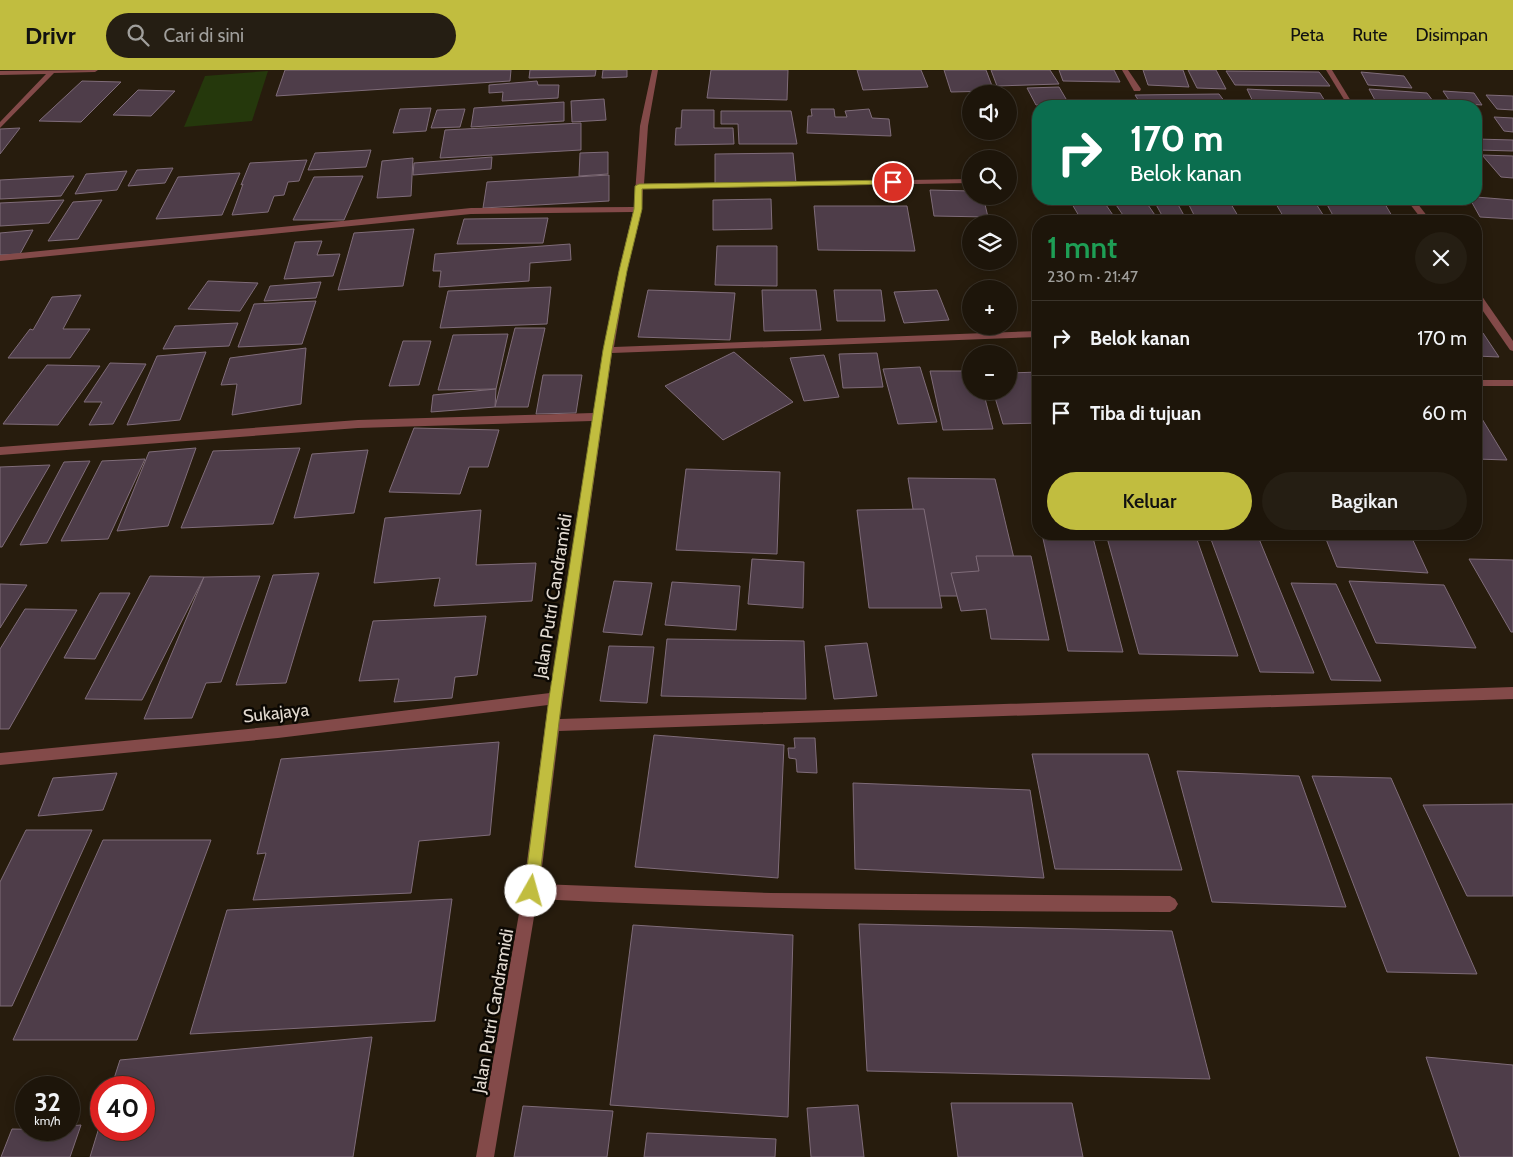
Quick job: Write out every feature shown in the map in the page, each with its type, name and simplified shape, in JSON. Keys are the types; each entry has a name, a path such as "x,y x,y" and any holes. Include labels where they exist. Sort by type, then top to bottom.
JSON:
{"street":[{"path":"0,73 95,70"},
{"name":"Jalan Putri Candramidi","path":"485,1157 531,891 556,698 608,350 623,271 638,209 644,126 654,70"},
{"path":"1125,70 1136,89"},
{"path":"1329,70 1347,100"},
{"path":"0,126 52,71"},
{"path":"639,186 962,181"},
{"path":"1415,205 1422,215"},
{"path":"0,258 471,211 638,209"},
{"path":"1482,303 1513,348"},
{"path":"608,350 1032,334"},
{"path":"1482,383 1513,383"},
{"path":"0,451 358,424 598,417"},
{"path":"554,725 1513,693"},
{"name":"Sukajaya","path":"0,760 278,732 556,698"},
{"path":"531,891 625,897 838,902 1170,904"}],"green space":[{"path":"268,71 252,121 184,127 205,76"}],"building":[{"path":"285,70 511,70 510,81 276,96"},
{"path":"530,70 596,70 595,76 529,78"},
{"path":"603,70 627,70 627,77 602,78"},
{"path":"711,70 788,70 787,100 707,98"},
{"path":"857,70 921,70 928,87 863,90"},
{"path":"944,70 986,70 992,85 962,85 962,92 951,92"},
{"path":"991,70 1050,70 1059,84 1017,85 997,85"},
{"path":"1059,70 1114,70 1120,82 1063,81"},
{"path":"1143,70 1183,70 1189,87 1148,85"},
{"path":"1188,70 1216,70 1226,89 1197,88"},
{"path":"1226,71 1319,72 1330,86 1235,85"},
{"path":"1361,72 1404,76 1412,88 1368,85"},
{"path":"82,81 121,82 81,122 39,121"},
{"path":"537,81 538,85 559,85 558,98 502,101 503,92 489,93 489,85"},
{"path":"1059,87 1067,100 1033,100 1027,88"},
{"path":"1247,89 1320,93 1324,100 1252,100"},
{"path":"1369,89 1427,93 1432,100 1375,100"},
{"path":"138,90 175,91 151,116 113,115"},
{"path":"1443,91 1474,93 1479,100 1449,100"},
{"path":"1219,94 1224,100 1138,100 1135,95"},
{"path":"1486,95 1513,96 1513,110 1497,109"},
{"path":"604,99 606,120 572,122 571,101"},
{"path":"564,102 564,121 471,127 474,108"},
{"path":"431,108 426,131 393,133 400,109"},
{"path":"465,109 460,127 431,128 437,110"},
{"path":"811,109 834,109 835,117 847,117 845,111 869,109 872,118 889,119 891,136 807,133 808,116 812,116"},
{"path":"682,110 714,110 714,128 733,128 734,144 675,145 676,128 681,128"},
{"path":"721,111 791,111 797,144 739,144 738,124 721,124"},
{"path":"1494,117 1513,118 1513,132 1504,131"},
{"path":"581,123 581,150 440,158 445,130"},
{"path":"20,128 0,154 0,129"},
{"path":"1482,139 1513,140 1513,151 1482,150"},
{"path":"371,150 366,167 308,170 315,153"},
{"path":"608,152 608,174 579,176 580,153"},
{"path":"793,153 796,183 715,184 715,154"},
{"path":"1482,155 1513,156 1513,178 1501,177"},
{"path":"492,157 491,169 413,175 414,163"},
{"path":"413,158 411,196 377,198 382,161"},
{"path":"307,160 299,181 288,182 284,195 274,196 268,212 232,215 250,163"},
{"path":"173,168 165,183 128,186 137,170"},
{"path":"127,171 117,190 75,194 86,174"},
{"path":"240,173 222,215 156,219 178,177"},
{"path":"609,175 609,201 483,208 487,182"},
{"path":"74,176 61,196 0,199 0,180"},
{"path":"363,176 344,220 293,220 314,177"},
{"path":"930,190 962,191 962,205 985,205 988,215 962,215 962,217 934,216"},
{"path":"1482,197 1513,200 1513,219 1482,217 1482,215 1479,215 1473,205 1482,205"},
{"path":"771,199 772,229 713,230 713,200"},
{"path":"64,200 49,223 0,226 0,203"},
{"path":"102,200 78,239 48,241 73,202"},
{"path":"1073,205 1106,205 1113,215 1078,215"},
{"path":"1116,205 1148,205 1155,215 1123,215"},
{"path":"1156,205 1178,205 1184,215 1162,215"},
{"path":"1189,205 1232,205 1237,215 1194,215"},
{"path":"1277,205 1317,205 1323,215 1282,215"},
{"path":"1327,205 1386,205 1391,215 1333,215"},
{"path":"814,206 907,206 915,251 818,250"},
{"path":"548,218 543,243 457,244 464,219"},
{"path":"414,229 403,286 338,290 354,233"},
{"path":"33,230 20,254 0,255 0,233"},
{"path":"322,241 317,255 340,254 333,276 284,279 295,242"},
{"path":"570,244 571,260 530,263 529,281 439,287 441,271 433,271 435,254"},
{"path":"717,246 777,246 777,286 715,285"},
{"path":"208,281 258,283 240,311 188,309"},
{"path":"321,282 316,298 264,301 270,286"},
{"path":"551,287 547,324 440,328 448,291"},
{"path":"648,290 735,293 730,340 638,337"},
{"path":"762,290 816,290 821,330 764,331"},
{"path":"834,290 881,290 885,321 837,321"},
{"path":"937,290 949,320 904,323 894,292"},
{"path":"81,295 63,329 90,329 70,358 8,358 30,329 33,330 52,297"},
{"path":"316,301 302,344 238,347 254,304"},
{"path":"238,323 229,346 163,349 175,326"},
{"path":"515,328 545,328 528,407 495,407"},
{"path":"1482,333 1483,333 1499,357 1482,356"},
{"path":"508,334 496,389 438,390 453,335"},
{"path":"403,341 431,341 419,385 389,386"},
{"path":"306,348 301,404 232,415 237,384 221,385 230,358"},
{"path":"206,352 180,420 127,425 157,356"},
{"path":"734,352 793,402 723,440 665,386"},
{"path":"877,353 883,387 843,388 839,354"},
{"path":"824,355 839,397 804,401 790,358"},
{"path":"110,363 146,364 113,424 89,425 102,402 84,402"},
{"path":"47,365 100,366 58,425 3,424"},
{"path":"920,367 937,422 898,424 883,369"},
{"path":"930,371 962,371 962,400 985,400 993,429 943,430"},
{"path":"1032,372 1032,423 1003,424 996,400 1017,400 1017,373"},
{"path":"543,375 582,375 576,413 536,414"},
{"path":"496,389 495,407 431,412 433,395"},
{"path":"1482,419 1507,460 1482,459"},
{"path":"414,428 499,430 488,467 469,467 460,494 389,492"},
{"path":"196,448 168,526 117,531 149,452"},
{"path":"300,448 273,524 181,528 213,451"},
{"path":"368,450 354,513 294,518 312,454"},
{"path":"145,459 108,539 61,541 102,461"},
{"path":"90,461 47,543 20,545 64,462"},
{"path":"50,465 2,547 0,547 0,467"},
{"path":"686,469 780,472 777,554 676,550"},
{"path":"908,478 995,479 1023,596 927,596"},
{"path":"924,509 942,608 869,608 857,510"},
{"path":"481,510 476,565 536,563 532,601 434,606 440,578 374,583 385,518"},
{"path":"1043,540 1094,540 1123,652 1068,651"},
{"path":"1108,540 1197,540 1238,656 1139,654"},
{"path":"1211,540 1259,540 1314,673 1260,672"},
{"path":"1326,540 1413,540 1428,573 1337,567"},
{"path":"976,556 1031,556 1049,640 991,639 986,609 961,611 951,573 979,571"},
{"path":"752,559 804,562 803,608 748,604"},
{"path":"1469,559 1513,560 1513,632 1511,632"},
{"path":"319,573 286,683 236,685 273,575"},
{"path":"150,576 204,577 142,700 85,699"},
{"path":"260,576 221,682 206,683 192,718 144,719 204,577"},
{"path":"614,581 652,583 642,635 603,632"},
{"path":"1349,581 1444,585 1476,648 1376,643"},
{"path":"672,582 740,586 736,630 665,625"},
{"path":"1291,583 1336,584 1381,681 1331,680"},
{"path":"0,584 27,585 0,628"},
{"path":"100,593 130,593 95,659 64,658"},
{"path":"25,609 77,610 9,729 0,729 0,649"},
{"path":"486,616 477,675 455,677 452,698 394,702 399,679 359,681 373,621"},
{"path":"667,639 804,641 806,699 661,696"},
{"path":"867,643 877,696 834,699 825,646"},
{"path":"609,646 654,647 647,703 600,701"},
{"path":"654,735 784,745 778,878 635,867"},
{"path":"794,738 815,738 817,773 797,772 796,759 789,758 788,748 795,748"},
{"path":"499,742 490,835 419,841 411,893 253,900 266,853 257,854 281,759"},
{"path":"1032,754 1148,754 1182,870 1055,869"},
{"path":"1177,771 1299,776 1346,907 1212,902"},
{"path":"117,773 103,810 38,816 53,778"},
{"path":"1312,776 1391,778 1477,974 1387,972"},
{"path":"853,783 1030,790 1044,878 855,869"},
{"path":"1513,804 1513,896 1467,896 1423,805"},
{"path":"26,830 92,830 12,1006 0,1006 0,882"},
{"path":"103,840 211,840 137,1040 13,1040"},
{"path":"452,899 435,1021 190,1034 227,910"},
{"path":"859,924 1172,931 1210,1079 867,1071"},
{"path":"633,925 793,935 788,1117 610,1105"},
{"path":"372,1037 353,1157 90,1157 95,1141 155,1141 155,1076 115,1076 120,1060"},
{"path":"1426,1057 1513,1065 1513,1157 1460,1157"},
{"path":"951,1103 1072,1103 1083,1157 958,1157"},
{"path":"858,1105 864,1157 811,1157 807,1108"},
{"path":"523,1106 613,1111 607,1157 514,1157"},
{"path":"12,1129 15,1129 15,1141 76,1141 70,1157 1,1157"},
{"path":"647,1133 776,1139 775,1157 644,1157"}],"route":[{"path":"531,891 556,698 608,350 623,271 638,209 639,186 893,182"}]}
